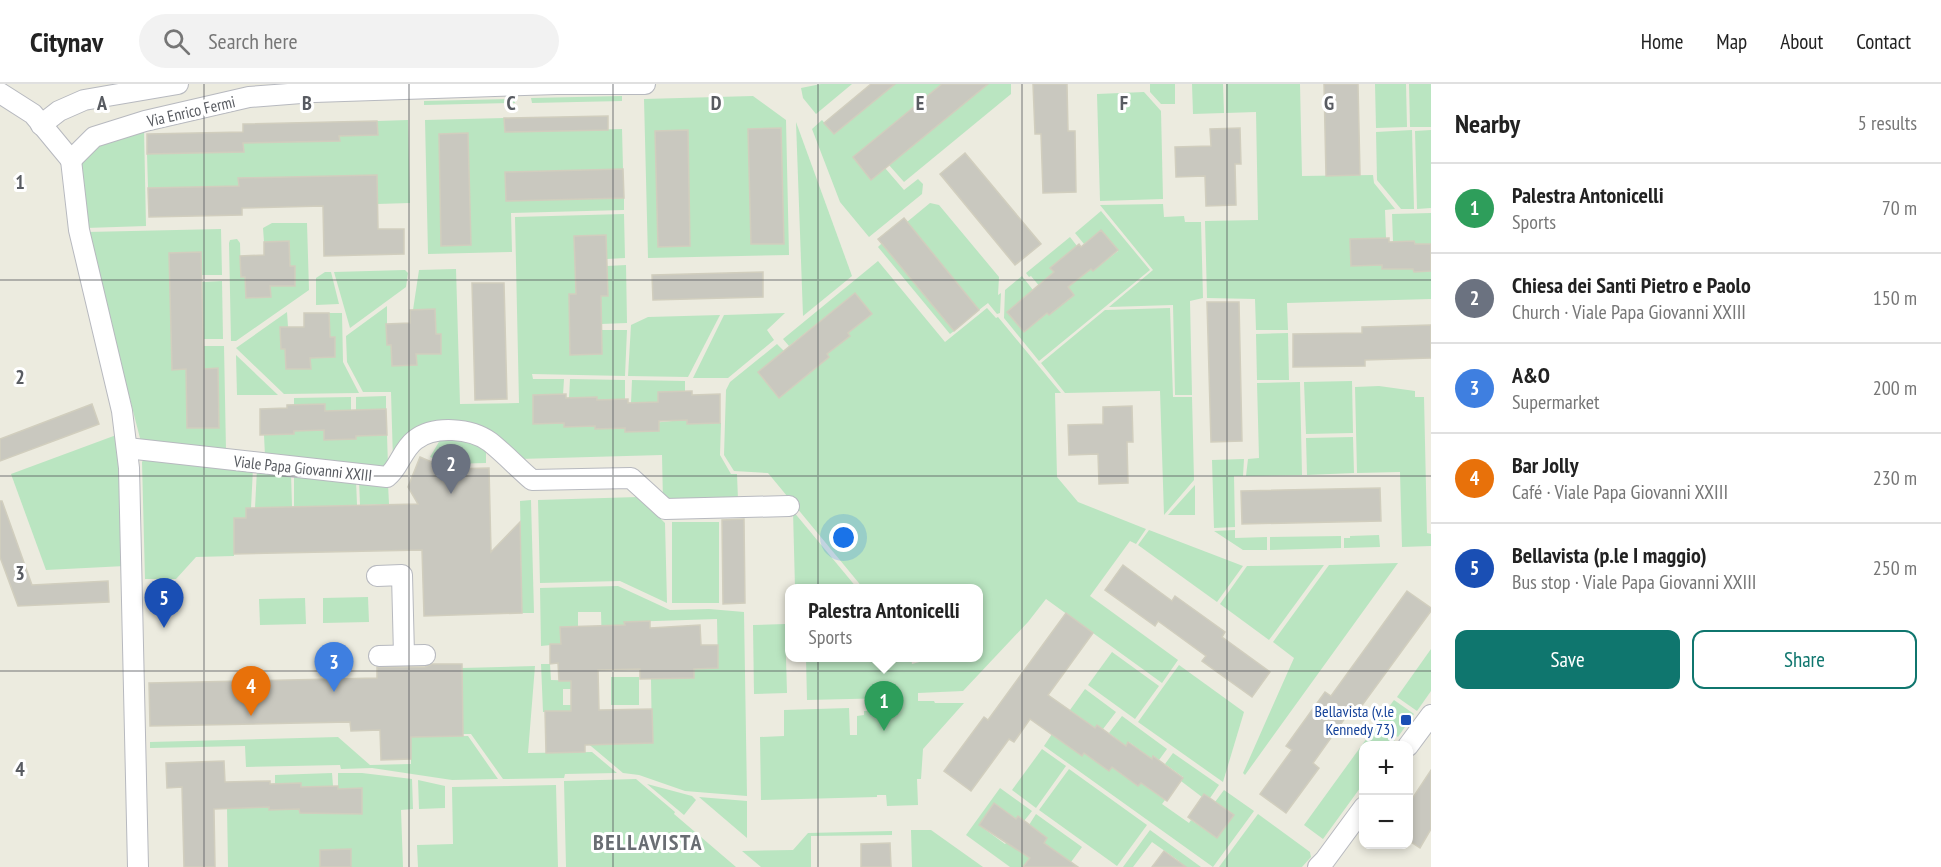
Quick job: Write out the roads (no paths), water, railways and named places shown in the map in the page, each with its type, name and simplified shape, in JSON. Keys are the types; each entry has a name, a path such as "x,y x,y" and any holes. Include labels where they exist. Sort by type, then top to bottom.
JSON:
{"street":[{"path":"41,125 59,111 84,100 178,84"},
{"name":"Via Enrico Fermi","path":"71,160 94,137 145,121 249,97 314,92 557,84 645,84"},
{"path":"0,93 33,114 71,160 79,230 122,411 127,448 138,867"},
{"name":"Viale Papa Giovanni XXIII","path":"127,448 387,477 393,473 413,441 428,432 444,429 464,432 488,441 532,480 631,478 664,509 789,506"},
{"path":"377,576 402,575 404,655"},
{"path":"379,656 425,655"},
{"path":"1412,741 1431,715"},
{"path":"1318,867 1359,814"}],"place":[{"name":"Chiesa dei Santi Pietro e Paolo","path":"451,494"},
{"name":"Bellavista (p.le I maggio)","path":"164,628"},
{"name":"A&O","path":"334,692"},
{"name":"Bar Jolly","path":"251,716"},
{"name":"Bellavista (v.le Kennedy 73)","path":"1406,720"},
{"name":"Palestra Antonicelli","path":"884,731"}],"district":[{"name":"BELLAVISTA","path":"648,842"}]}
